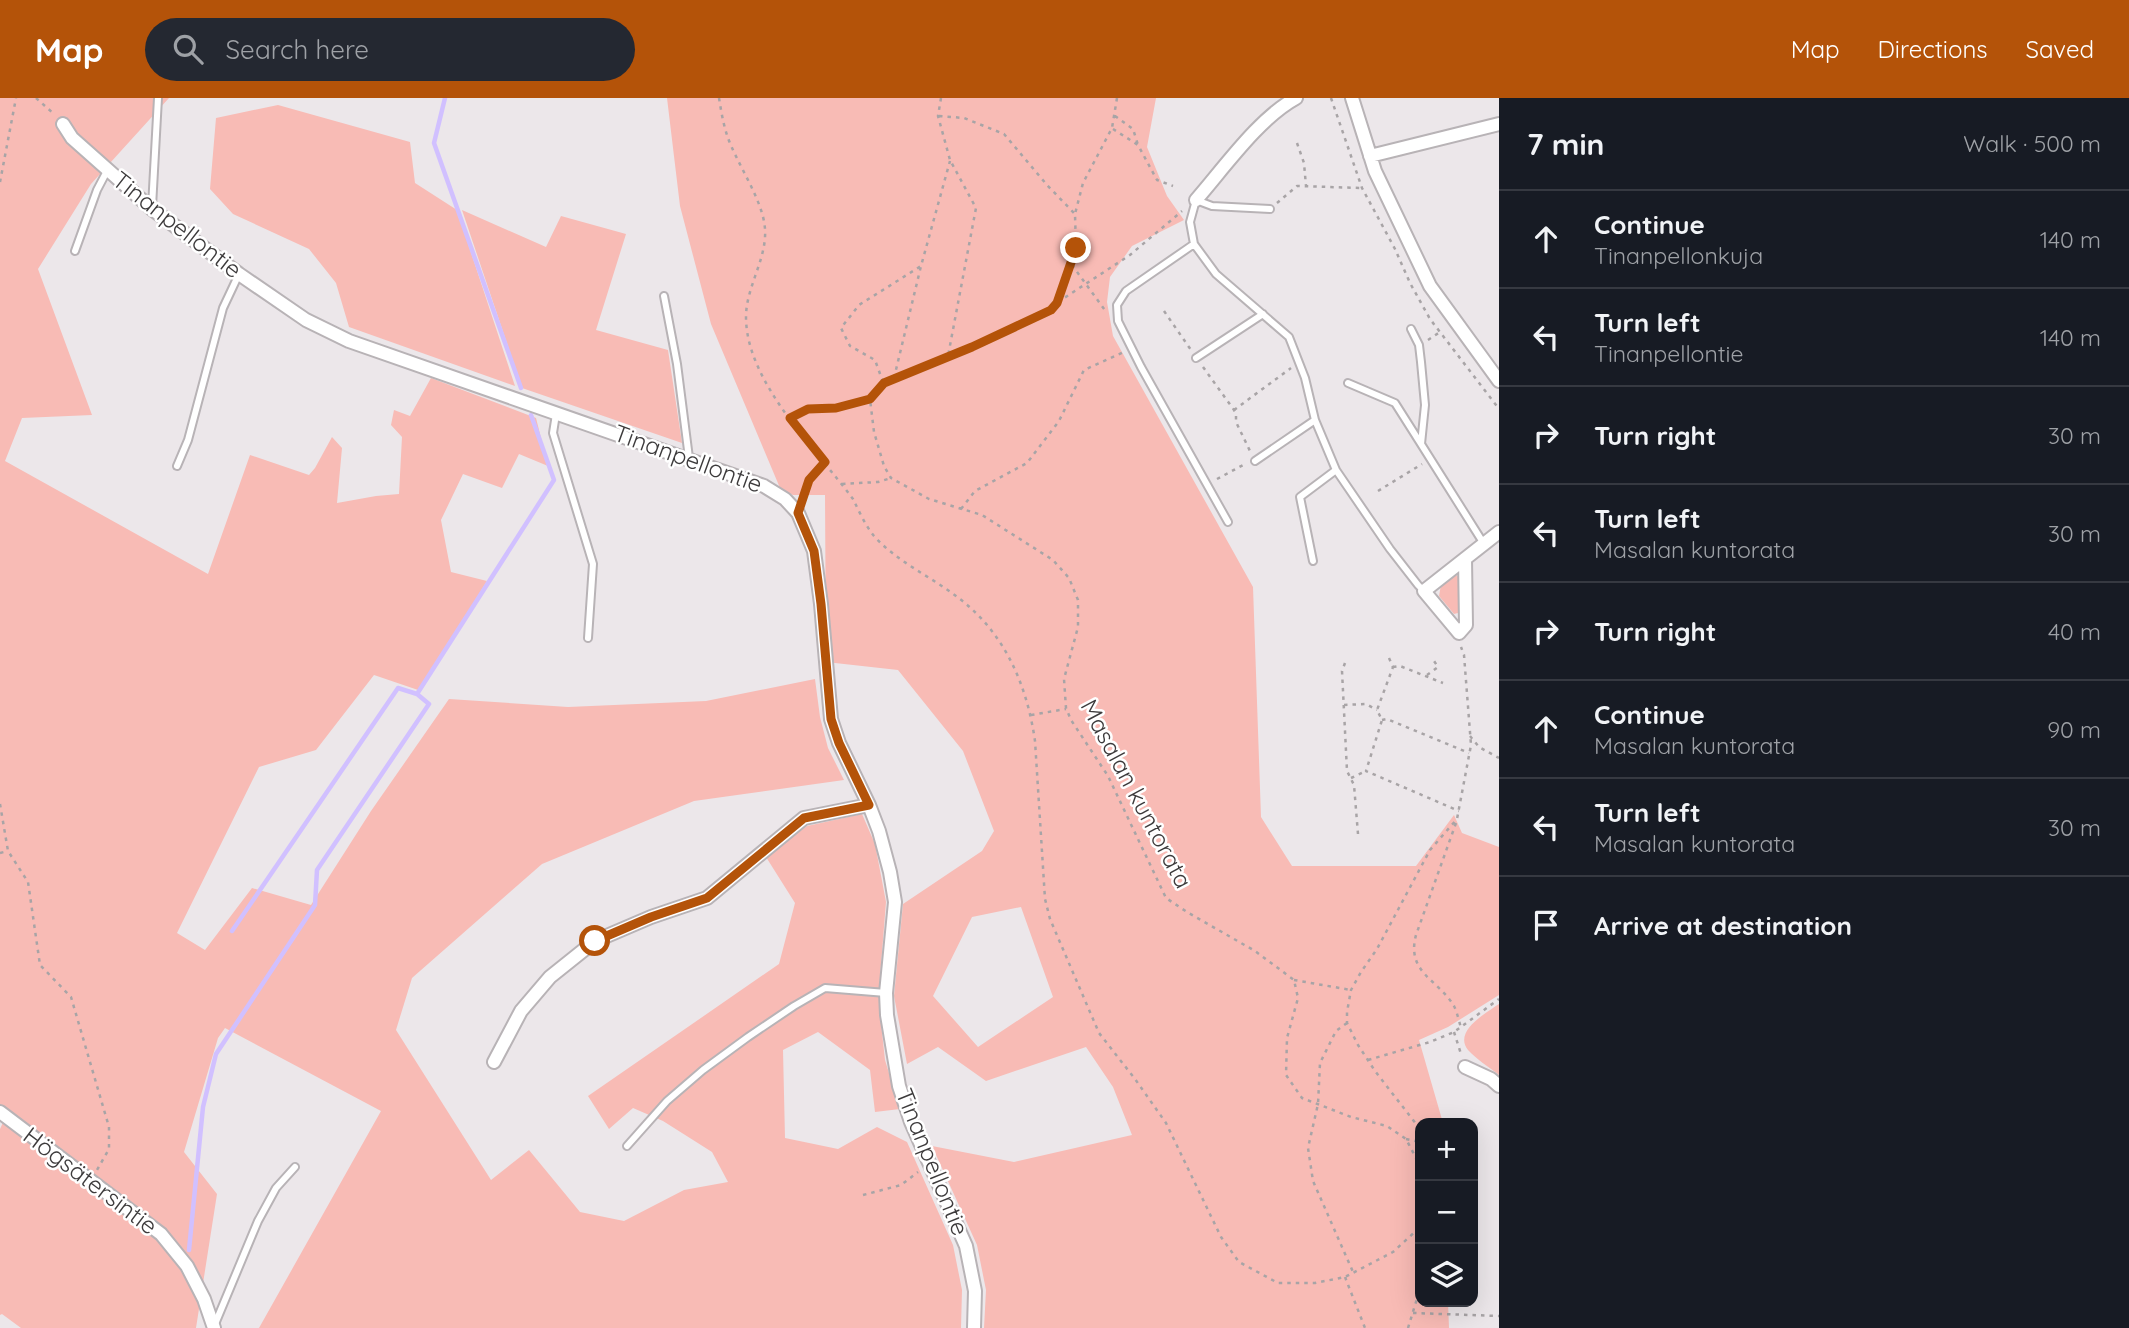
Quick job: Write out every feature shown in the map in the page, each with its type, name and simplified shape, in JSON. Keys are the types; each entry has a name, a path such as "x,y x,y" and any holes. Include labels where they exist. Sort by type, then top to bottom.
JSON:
{"street":[{"path":"1196,200 1265,121 1280,107 1296,98"},
{"path":"1352,98 1376,171 1430,286 1499,381"},
{"name":"Tinanpellontie","path":"63,124 72,138 152,209 306,320 349,341 764,485 785,499 798,513 814,551 831,719 839,743 869,805 887,862 895,902 886,993 899,1086 911,1122 966,1245 975,1291 974,1328"},
{"path":"1370,156 1499,124"},
{"path":"1465,559 1466,625 1459,633 1424,591 1499,532"},
{"path":"494,1062 521,1011 550,977 595,941 651,917 707,898 804,818 869,805"},
{"path":"1465,1068 1499,1086"},
{"name":"Högsätersintie","path":"0,1112 161,1234 187,1266 204,1299 214,1327"}],"lane":[{"path":"152,209 158,98"},
{"path":"75,251 97,190 107,171"},
{"path":"1270,209 1212,206 1196,200 1190,222 1194,244 1216,274 1289,337 1300,361 1315,419 1336,470 1390,549 1424,591"},
{"path":"1194,244 1126,291 1117,305 1118,321 1228,522"},
{"path":"177,466 188,440 223,308 239,274"},
{"path":"664,296 677,364 689,458"},
{"path":"1196,358 1263,314"},
{"path":"1411,329 1419,345 1425,405 1421,444"},
{"path":"1348,383 1395,403 1484,544"},
{"path":"557,412 553,433 593,564 588,638"},
{"path":"1255,461 1315,419"},
{"path":"1313,561 1300,497 1336,470"},
{"path":"627,1146 667,1101 703,1070 794,1006 825,988 886,993"},
{"path":"214,1327 258,1221 276,1188 295,1167"}],"path":[{"path":"0,182 16,98"},
{"path":"36,98 63,124"},
{"path":"719,98 726,134 760,209 765,229 746,315 748,341 767,387 842,484 874,535 892,552 960,599 986,623 1015,665 1031,715 1035,741 1045,900 1050,919 1099,1033 1166,1123 1221,1237 1239,1262 1278,1283 1315,1283 1345,1277 1393,1252 1415,1232"},
{"path":"941,98 938,116 950,160 976,208 948,357"},
{"path":"1057,303 1076,248 1075,214 1083,183 1112,128 1117,98"},
{"path":"938,116 964,118 1004,134 1075,214"},
{"path":"1114,116 1133,129 1138,145 1157,180 1173,186"},
{"path":"1112,128 1138,145"},
{"path":"1297,143 1304,163 1306,186"},
{"path":"894,378 950,160"},
{"path":"1270,209 1297,186 1362,188"},
{"path":"790,418 808,409 836,408 870,399 884,383 894,378 948,357 1051,310 1057,303 1130,254 1196,200"},
{"path":"1072,265 1105,312 1118,321"},
{"path":"884,383 875,360 850,346 841,328 859,305 921,266"},
{"path":"1164,311 1234,410 1236,422 1255,461 1208,483"},
{"path":"1419,345 1440,332"},
{"path":"961,509 975,491 1027,463 1059,421 1084,370 1132,348"},
{"path":"1234,410 1300,361"},
{"path":"842,484 878,482 891,478 884,466 874,432 870,399"},
{"path":"1378,491 1431,459"},
{"path":"798,513 809,480 825,462"},
{"name":"Masalan kuntorata","path":"891,478 929,499 982,515 1053,560 1069,578 1079,600 1078,627 1064,679 1066,708 1108,776 1166,898 1255,951 1294,980"},
{"path":"1460,647 1464,655 1469,753 1459,811 1416,935 1413,953 1424,974 1454,1006 1461,1027"},
{"path":"1377,710 1393,667 1390,658"},
{"path":"1426,676 1438,667 1434,661"},
{"path":"1345,663 1342,671 1347,771 1354,785 1358,834"},
{"path":"1393,667 1400,666 1443,683"},
{"path":"1344,705 1366,704 1377,710 1382,720 1366,771 1351,778"},
{"path":"1031,715 1066,708"},
{"path":"1382,720 1387,719 1469,753"},
{"path":"1470,736 1479,747 1499,758"},
{"path":"1366,771 1459,811"},
{"path":"0,804 8,851 28,882 40,965 71,997 109,1127 109,1149 92,1180"},
{"path":"1415,1122 1358,1045 1347,1023 1348,1000 1351,990 1377,949 1430,850 1457,818"},
{"path":"0,853 8,851"},
{"path":"1351,990 1294,980 1298,998 1287,1038 1286,1075 1301,1098 1387,1126 1406,1139 1415,1141"},
{"path":"1368,1060 1454,1032 1499,999"},
{"path":"1347,1023 1336,1031 1320,1063 1318,1104 1308,1148 1313,1181 1353,1272"},
{"path":"1454,1032 1465,1068"},
{"path":"1406,1139 1416,1158 1420,1181"},
{"path":"863,1195 901,1185 929,1163"},
{"path":"1345,1277 1365,1328"},
{"path":"1408,1328 1415,1306"},
{"path":"1413,1313 1499,1316"}],"shaded area":[{"path":"0,98 169,98 91,184 38,269 92,415 22,418 5,461 208,574 250,455 309,475 332,437 342,448 337,503 399,494 402,437 391,425 394,410 410,416 431,378 536,418 548,466 519,454 502,488 463,474 441,520 451,572 487,581 421,691 374,675 316,750 259,767 177,933 205,950 252,888 311,905 371,811 449,699 568,707 706,701 815,679 820,717 828,748 844,780 694,801 542,864 412,978 396,1030 491,1180 529,1150 580,1212 624,1221 684,1190 728,1182 712,1152 663,1121 633,1108 609,1129 588,1096 779,964 795,903 766,857 807,826 862,814 875,844 886,902 880,1014 885,1060 900,1109 875,1112 870,1070 818,1032 783,1050 785,1138 838,1149 877,1127 907,1142 953,1245 962,1290 961,1328 259,1328 381,1111 225,1028 218,1038 184,1152 217,1194 196,1328 21,1328 0,1315 0,1129 6,1116 0,1112"},
{"path":"667,98 1156,98 1147,147 1167,196 1184,220 1132,246 1110,277 1107,302 1113,336 1253,587 1261,817 1292,866 1416,866 1454,815 1462,833 1499,847 1499,995 1448,1027 1419,1040 1442,1118 1415,1118 1415,1307 1448,1307 1449,1328 984,1328 986,1290 977,1245 932,1146 1014,1162 1132,1135 1113,1087 1086,1047 986,1081 938,1047 907,1064 894,996 903,904 982,851 994,831 963,751 898,670 826,662 825,495 793,495 780,488 711,324 680,206","holes":["1021,907 1053,997 978,1047 933,996 972,917"]},
{"path":"278,105 410,142 415,183 457,210 515,386 349,327 336,283 309,249 233,214 210,189 216,118"},
{"path":"462,210 546,247 561,216 626,234 596,330 668,350 682,443 522,388"},
{"path":"1456,575 1460,578 1458,613 1454,614 1439,596 1441,585"},
{"path":"1499,1004 1499,1075 1471,1053 1464,1043 1473,1023"}],"waterway":[{"path":"445,98 434,143 521,388"},
{"path":"189,1250 203,1107 216,1054 315,905 317,870 429,704 417,694 554,480 531,415"},
{"path":"232,931 398,688 417,694"}],"route":[{"path":"595,941 651,917 707,898 804,818 869,805 839,743 831,719 814,551 798,513 809,480 825,462 790,418 808,409 836,408 870,399 884,383 972,347 1051,310 1057,303 1076,248"}]}
